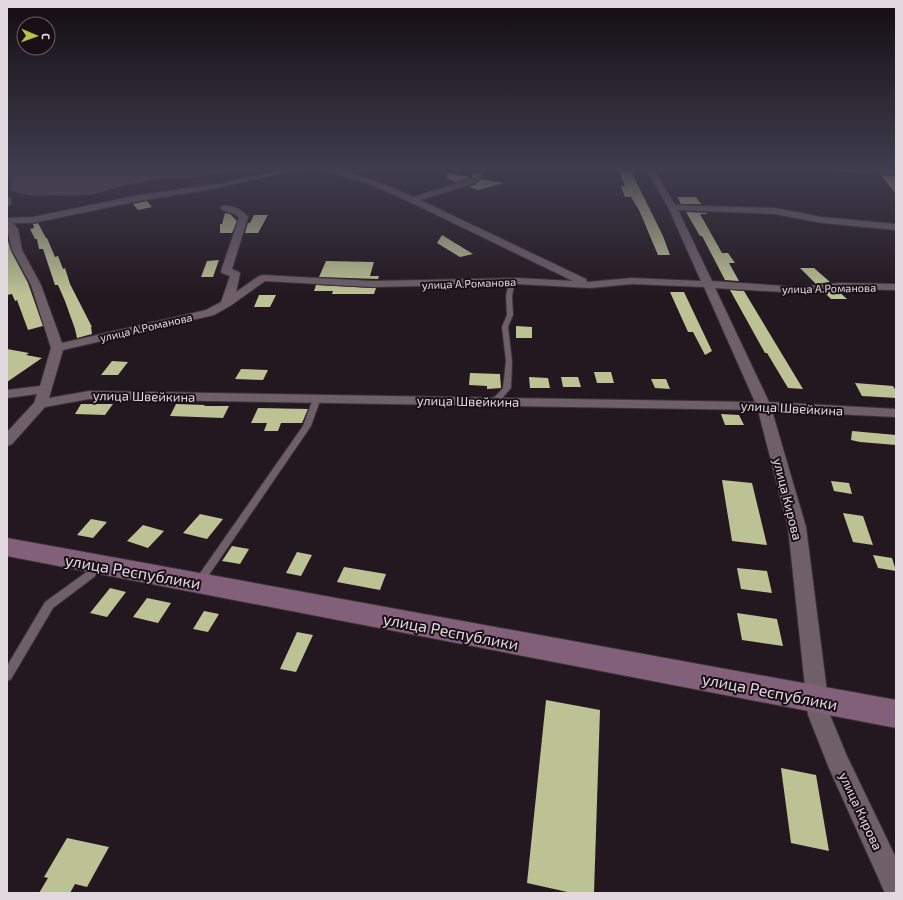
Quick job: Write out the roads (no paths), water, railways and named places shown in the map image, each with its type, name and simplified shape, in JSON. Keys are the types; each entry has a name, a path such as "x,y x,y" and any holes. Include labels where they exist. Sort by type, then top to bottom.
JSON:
{"main road":[{"name":"улица Республики","path":"7,547 99,566 198,583 896,714"}],"street":[{"path":"7,442 40,404 46,389 57,348 36,285 17,250 9,224 76,211"},
{"path":"226,304 233,285 235,274 226,271 240,224 244,217 235,211"},
{"path":"437,211 590,285"},
{"name":"улица Кирова","path":"674,211 706,284 764,406 797,527 818,715 837,760 896,887"},
{"path":"775,211 822,220 896,227"},
{"name":"улица А.Романова","path":"57,348 210,312 226,304 263,278 372,284 512,281 590,285 632,281 800,290 839,286 896,287"},
{"path":"7,394 46,389"},
{"name":"улица Швейкина","path":"40,404 89,395 764,406 896,413"}],"lane":[{"path":"494,402 507,388 509,361 504,328 510,315 508,296 512,281"},
{"path":"198,583 307,426 317,398"},
{"path":"7,676 49,605 91,574 99,566"}]}
